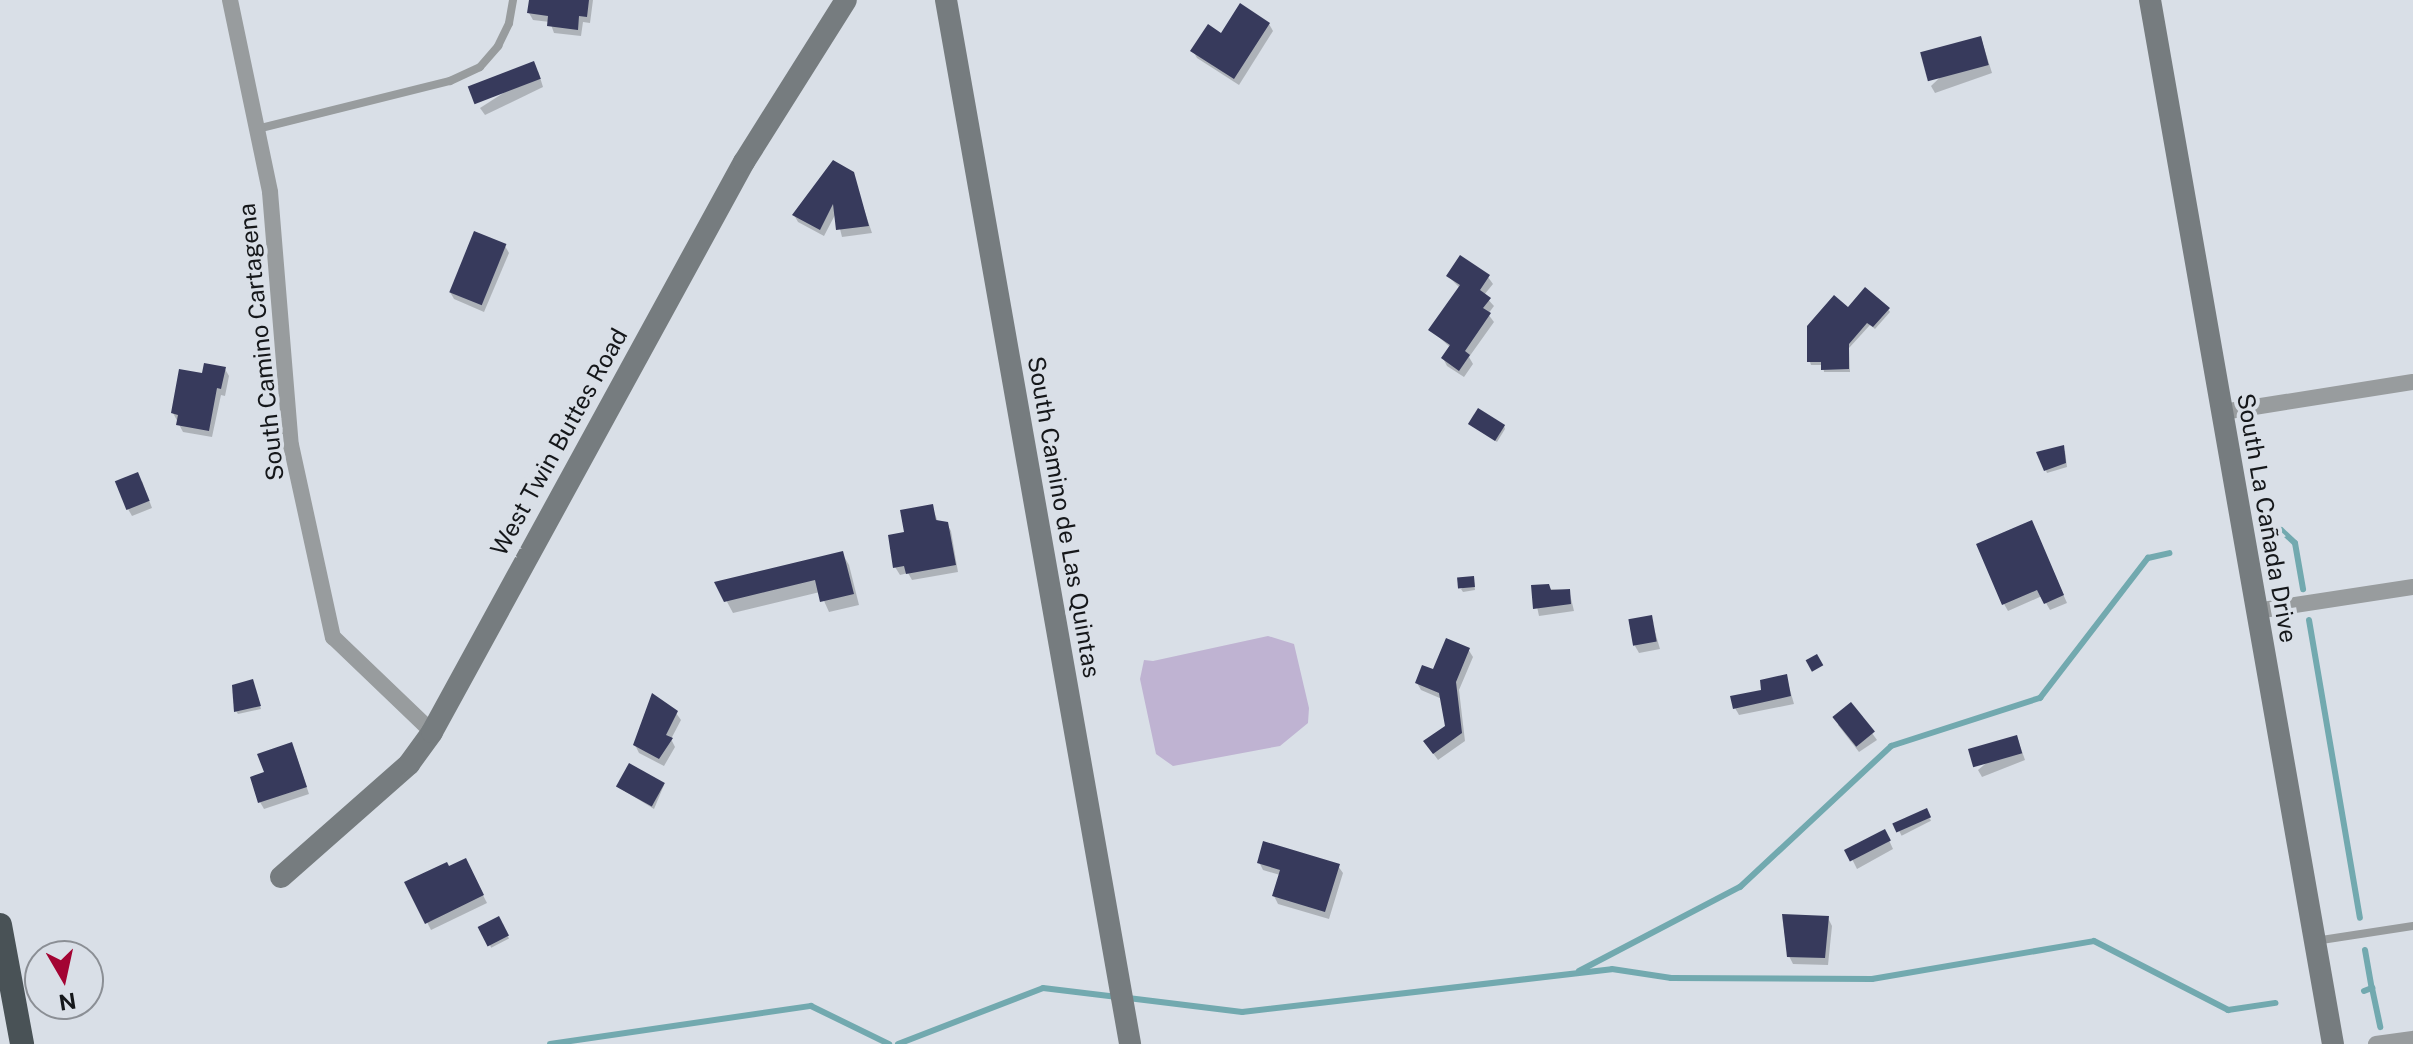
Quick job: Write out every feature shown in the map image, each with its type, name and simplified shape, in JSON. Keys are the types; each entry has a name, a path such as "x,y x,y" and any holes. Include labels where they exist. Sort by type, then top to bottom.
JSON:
{"highway":[{"path":"0,925 22,1044"}],"street":[{"name":"South Camino Cartagena","path":"230,0 270,192 291,445 333,637 432,732"},
{"name":"West Twin Buttes Road","path":"281,877 409,764 432,732 744,162 846,0"},
{"name":"South Camino de Las Quintas","path":"946,0 1130,1044"},
{"name":"South La Cañada Drive","path":"2150,0 2333,1044"},
{"path":"2223,412 2413,382"},
{"path":"2256,611 2413,587"},
{"path":"2376,1044 2413,1039"}],"lane":[{"path":"257,129 450,81 480,67 498,46 509,23 513,0"},
{"path":"2315,941 2413,926"}],"shaded area":[{"path":"1268,636 1294,644 1309,708 1308,723 1280,746 1173,766 1156,754 1140,679 1144,660 1153,661"}],"building":[{"path":"529,0 589,0 587,17 579,16 578,30 547,26 548,16 527,13"},
{"path":"1240,3 1270,23 1234,79 1190,51 1208,24 1221,33"},
{"path":"1981,36 1989,65 1928,81 1920,52"},
{"path":"534,61 541,79 475,104 468,86"},
{"path":"833,160 854,172 869,226 836,230 833,204 820,230 792,215"},
{"path":"474,231 506,244 482,305 449,292"},
{"path":"1460,255 1490,275 1480,290 1491,298 1483,308 1491,313 1465,351 1470,355 1459,371 1441,358 1450,345 1428,330 1460,285 1446,276"},
{"path":"1865,287 1890,308 1873,327 1867,323 1849,344 1849,369 1821,370 1821,362 1807,362 1807,326 1834,295 1848,307"},
{"path":"204,363 226,367 221,389 217,388 209,431 176,425 178,415 171,413 179,369 202,373"},
{"path":"1478,408 1505,425 1495,441 1468,424"},
{"path":"2064,445 2066,463 2044,471 2036,452"},
{"path":"138,472 150,501 126,510 115,481"},
{"path":"933,504 936,520 948,522 956,565 906,574 904,566 893,568 888,535 904,532 900,510"},
{"path":"2032,520 2064,595 2044,604 2037,590 2002,605 1976,544"},
{"path":"843,551 854,594 820,602 815,580 724,602 714,582"},
{"path":"1474,576 1475,587 1458,588 1457,577"},
{"path":"1549,584 1551,590 1570,589 1571,604 1533,609 1531,585"},
{"path":"1652,615 1657,642 1633,646 1628,619"},
{"path":"1446,638 1470,648 1456,682 1462,733 1433,754 1423,741 1445,726 1439,693 1415,683 1422,665 1433,669"},
{"path":"1817,654 1823,665 1812,672 1806,660"},
{"path":"1787,674 1791,696 1733,709 1730,696 1761,690 1760,680"},
{"path":"253,679 261,706 234,712 232,685"},
{"path":"652,693 678,711 666,735 673,738 659,759 633,745"},
{"path":"1851,702 1875,732 1856,747 1832,717"},
{"path":"2017,735 2022,753 1973,767 1968,749"},
{"path":"292,742 307,787 258,803 250,777 264,772 257,754"},
{"path":"629,763 665,783 652,806 616,787"},
{"path":"1927,808 1931,817 1896,833 1892,823"},
{"path":"1885,829 1891,841 1850,861 1844,850"},
{"path":"1263,841 1340,864 1325,912 1272,896 1280,870 1257,863"},
{"path":"466,858 484,895 425,924 404,882 447,862 449,866"},
{"path":"1782,914 1829,916 1825,958 1787,957"},
{"path":"499,916 509,936 488,946 478,927"}],"waterway":[{"path":"2274,532 2281,530 2295,543 2303,589"},
{"path":"1579,971 1740,887 1891,746 2040,698 2148,558 2169,553"},
{"path":"2309,620 2360,918"},
{"path":"1128,998 1242,1012 1612,969 1671,978 1872,979 2094,941 2228,1010 2275,1003"},
{"path":"2365,950 2372,988"},
{"path":"898,1044 1043,988 1117,997"},
{"path":"2364,991 2372,988 2380,1027"},
{"path":"550,1044 811,1006 889,1044"}]}
